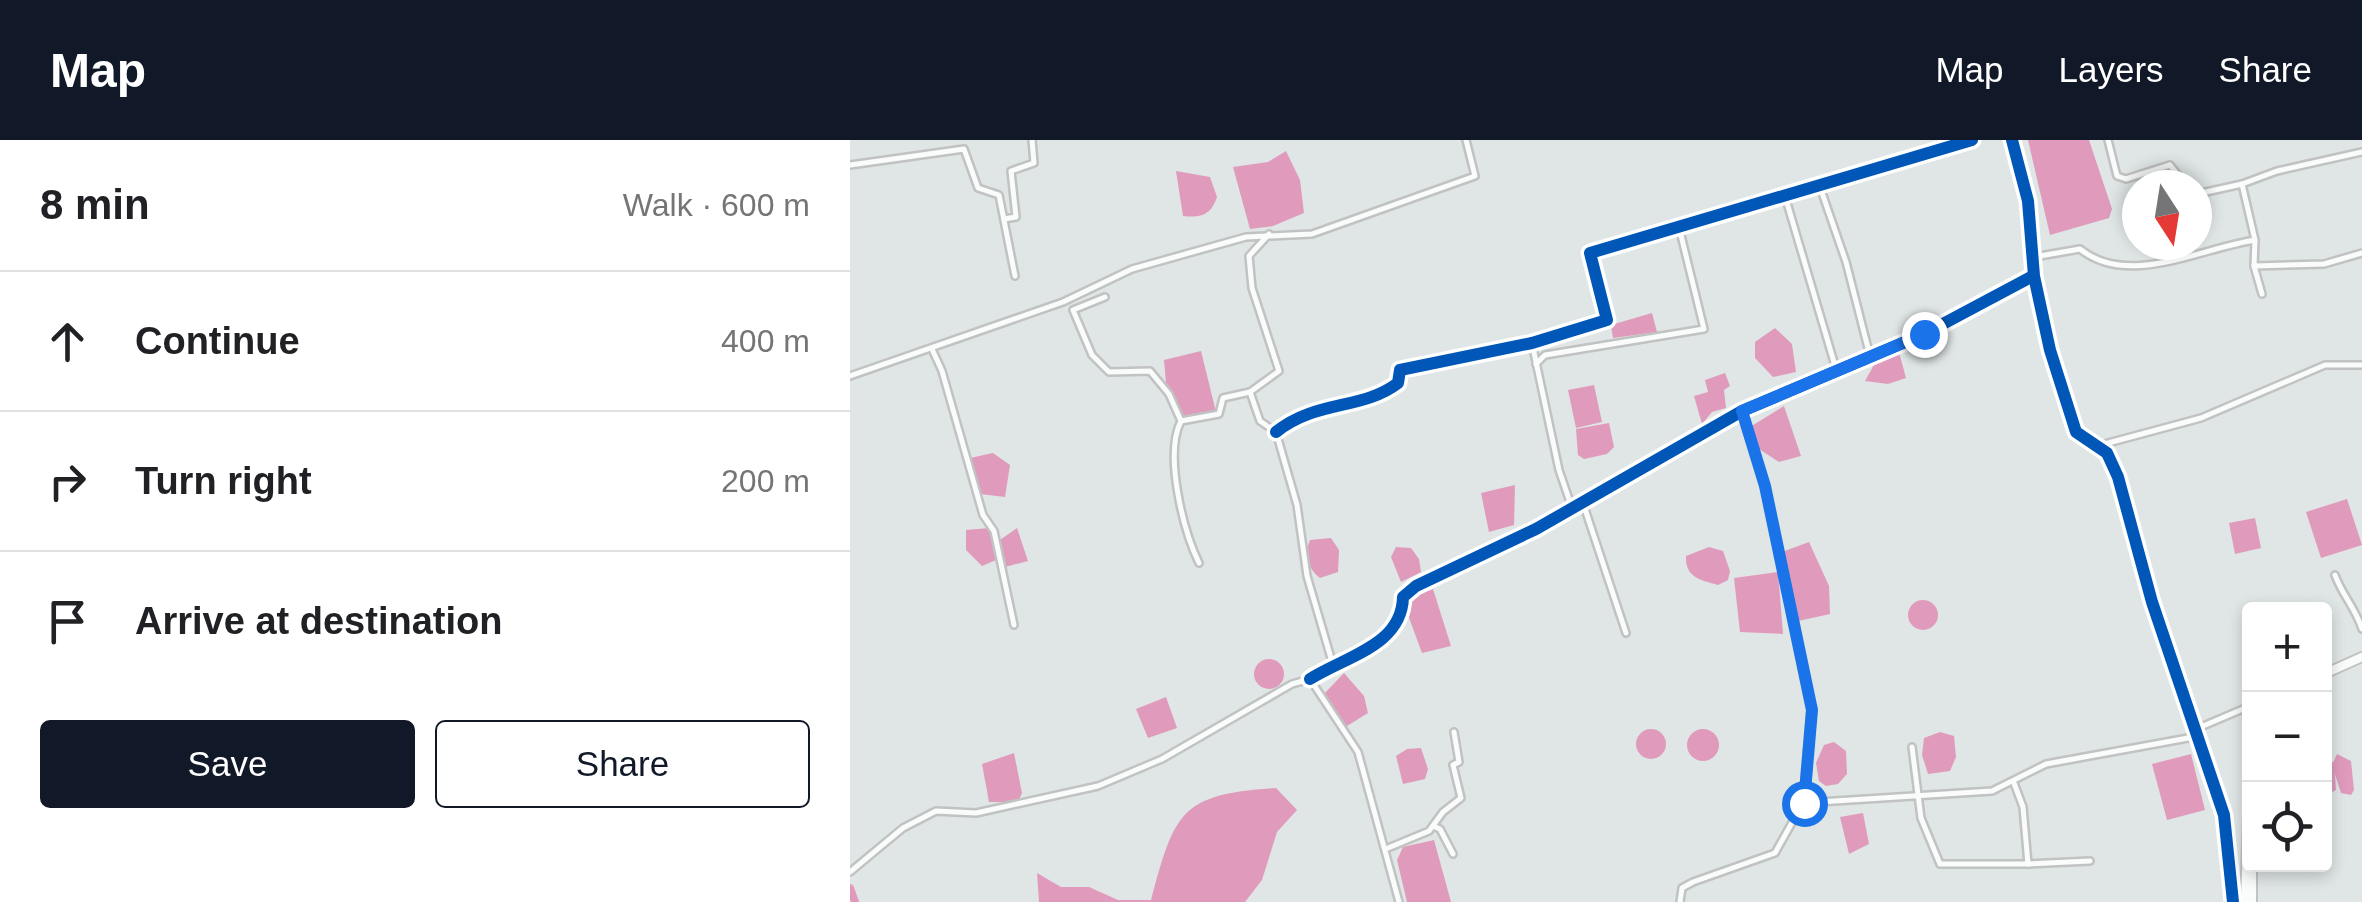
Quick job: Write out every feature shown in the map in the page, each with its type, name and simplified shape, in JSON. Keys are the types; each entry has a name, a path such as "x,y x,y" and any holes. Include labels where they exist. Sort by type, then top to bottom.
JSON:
{"main road":[{"path":"2332,668 2362,654"},
{"path":"2249,902 2250,782"},
{"path":"2249,902 2251,872"}],"street":[{"path":"1004,219 1016,216 1010,171 1034,163 1032,140"},
{"path":"850,376 1063,302 1132,269 1269,234 1312,234 1402,200 1466,183 1475,176 1466,140"},
{"path":"1276,432 1304,412 1386,392 1398,383 1400,370 1532,343 1607,320 1590,252 1972,140"},
{"path":"2012,140 2028,202 2050,350 2076,432 2113,463 2152,602 2228,832 2234,902"},
{"path":"2108,140 2117,176 2122,178"},
{"path":"850,165 964,150 978,188 999,196 1015,276"},
{"path":"2212,191 2276,170 2362,152"},
{"path":"2242,184 2262,294"},
{"path":"1820,187 1846,262 1870,356"},
{"path":"1786,196 1836,368"},
{"path":"1536,364 1545,355 1704,329 1679,226"},
{"path":"1200,563 1188,540 1181,510 1172,438 1181,422 1219,414 1224,398 1250,392 1279,371 1256,303 1249,256 1269,234"},
{"path":"2034,258 2080,250 2095,262 2123,268 2191,260 2220,245 2255,240"},
{"path":"2254,266 2324,264 2362,253"},
{"path":"850,872 903,828 936,811 976,813 1098,786 1162,760 1292,684 1310,679 1393,633 1403,618 1403,597 1416,586 1583,504 1742,411 1924,334 2031,277"},
{"path":"1105,297 1073,310 1092,354 1109,372 1150,371 1169,394 1181,422"},
{"path":"1532,343 1559,470 1572,508"},
{"path":"932,348 983,515 994,531 1014,625"},
{"path":"2096,446 2200,418 2325,365 2362,365"},
{"path":"1250,392 1260,421 1276,432 1297,506 1307,576 1333,665"},
{"path":"1680,902 1682,888 1692,882 1775,853 1804,803 1812,710 1765,486 1742,411"},
{"path":"1583,504 1626,633"},
{"path":"2334,575 2340,589 2351,598 2362,628"},
{"path":"1310,679 1339,727 1351,736 1380,836 1388,848 1399,902"},
{"path":"1804,803 1992,791 2014,783 2023,772 2046,764 2198,732 2242,710"},
{"path":"1388,848 1432,826 1461,798 1454,765 1459,762 1454,732"},
{"path":"1912,747 1921,818 1940,864 2090,861"},
{"path":"2014,783 2023,807 2028,864"},
{"path":"1432,826 1440,829 1453,854"}],"shaded area":[{"path":"2028,140 2089,140 2112,209 2109,218 2050,235"},
{"path":"1286,151 1300,180 1304,213 1273,226 1250,229 1233,167 1268,162"},
{"path":"1176,171 1210,177 1217,197 1208,211 1200,216 1183,216"},
{"path":"1652,313 1657,332 1613,338 1611,325"},
{"path":"1775,328 1792,344 1796,372 1773,377 1755,358 1755,342"},
{"path":"1201,351 1216,412 1181,418 1166,383 1164,360"},
{"path":"1899,352 1906,378 1888,384 1865,381 1879,356"},
{"path":"1725,373 1730,386 1724,390 1726,408 1712,412 1702,424 1694,396 1708,392 1705,380"},
{"path":"1594,385 1602,422 1576,428 1568,390"},
{"path":"1784,406 1801,456 1779,462 1759,449 1750,427"},
{"path":"1609,423 1614,447 1607,454 1584,459 1578,455 1576,429"},
{"path":"993,453 1010,465 1005,497 980,494 970,458"},
{"path":"1515,485 1514,525 1489,532 1481,493"},
{"path":"2347,499 2362,545 2321,558 2306,512"},
{"path":"2255,518 2261,548 2235,554 2229,523"},
{"path":"989,528 996,560 982,566 966,550 966,530"},
{"path":"1017,528 1028,561 1005,567 1000,540"},
{"path":"1331,538 1339,550 1338,572 1320,578 1308,561 1308,546 1310,540"},
{"path":"1809,542 1829,586 1830,614 1798,621 1782,552"},
{"path":"1396,547 1411,548 1419,559 1421,572 1401,582 1391,557"},
{"path":"1709,547 1723,551 1730,571 1728,580 1718,585 1695,577 1686,563 1686,556"},
{"path":"1778,572 1783,634 1740,632 1734,578"},
{"path":"1433,589 1451,646 1422,653 1408,615 1408,600"},
{"path":"1923,600 1934,604 1938,615 1934,626 1923,630 1912,626 1908,615 1912,604"},
{"path":"1269,659 1280,663 1284,674 1280,685 1269,689 1258,685 1254,674 1258,663"},
{"path":"1344,673 1364,696 1368,713 1347,726 1338,723 1324,694"},
{"path":"1166,697 1177,728 1148,738 1136,709"},
{"path":"1651,729 1665,738 1666,744 1657,758 1651,759 1637,750 1636,744 1645,730"},
{"path":"1703,729 1714,734 1719,745 1714,756 1703,761 1692,756 1687,745 1692,734"},
{"path":"1940,732 1954,736 1956,757 1950,771 1928,774 1922,755 1924,738"},
{"path":"1834,742 1846,751 1847,774 1838,784 1826,786 1819,781 1816,763 1824,745"},
{"path":"1421,748 1428,769 1425,779 1403,784 1396,756 1407,749"},
{"path":"1014,753 1022,793 1018,802 989,802 982,764"},
{"path":"2191,754 2205,810 2167,820 2152,764"},
{"path":"2337,754 2351,761 2354,790 2351,795 2341,793 2335,774 2336,790 2332,792 2332,761"},
{"path":"1276,788 1297,810 1277,832 1262,880 1245,902 1039,902 1037,873 1061,887 1089,887 1118,900 1151,900 1167,847 1186,814 1219,796"},
{"path":"1863,813 1869,844 1849,854 1840,817"},
{"path":"1434,840 1451,902 1407,902 1397,860 1403,847"}],"waterway":[{"path":"850,888 855,902"}],"cycle path":[{"path":"1276,432 1307,415 1384,392 1398,383 1400,370 1532,343 1607,320 1590,253 1972,140"},
{"path":"2012,140 2028,201 2034,276 2050,350 2076,432 2107,453 2118,477 2152,602 2224,815 2233,902"},
{"path":"1310,679 1383,638 1400,613 1403,597 1416,586 1536,529 1742,411 1924,334 2031,277"}],"route":[{"path":"1804,803 1804,761 1812,710 1765,486 1742,411 1924,334"}]}
